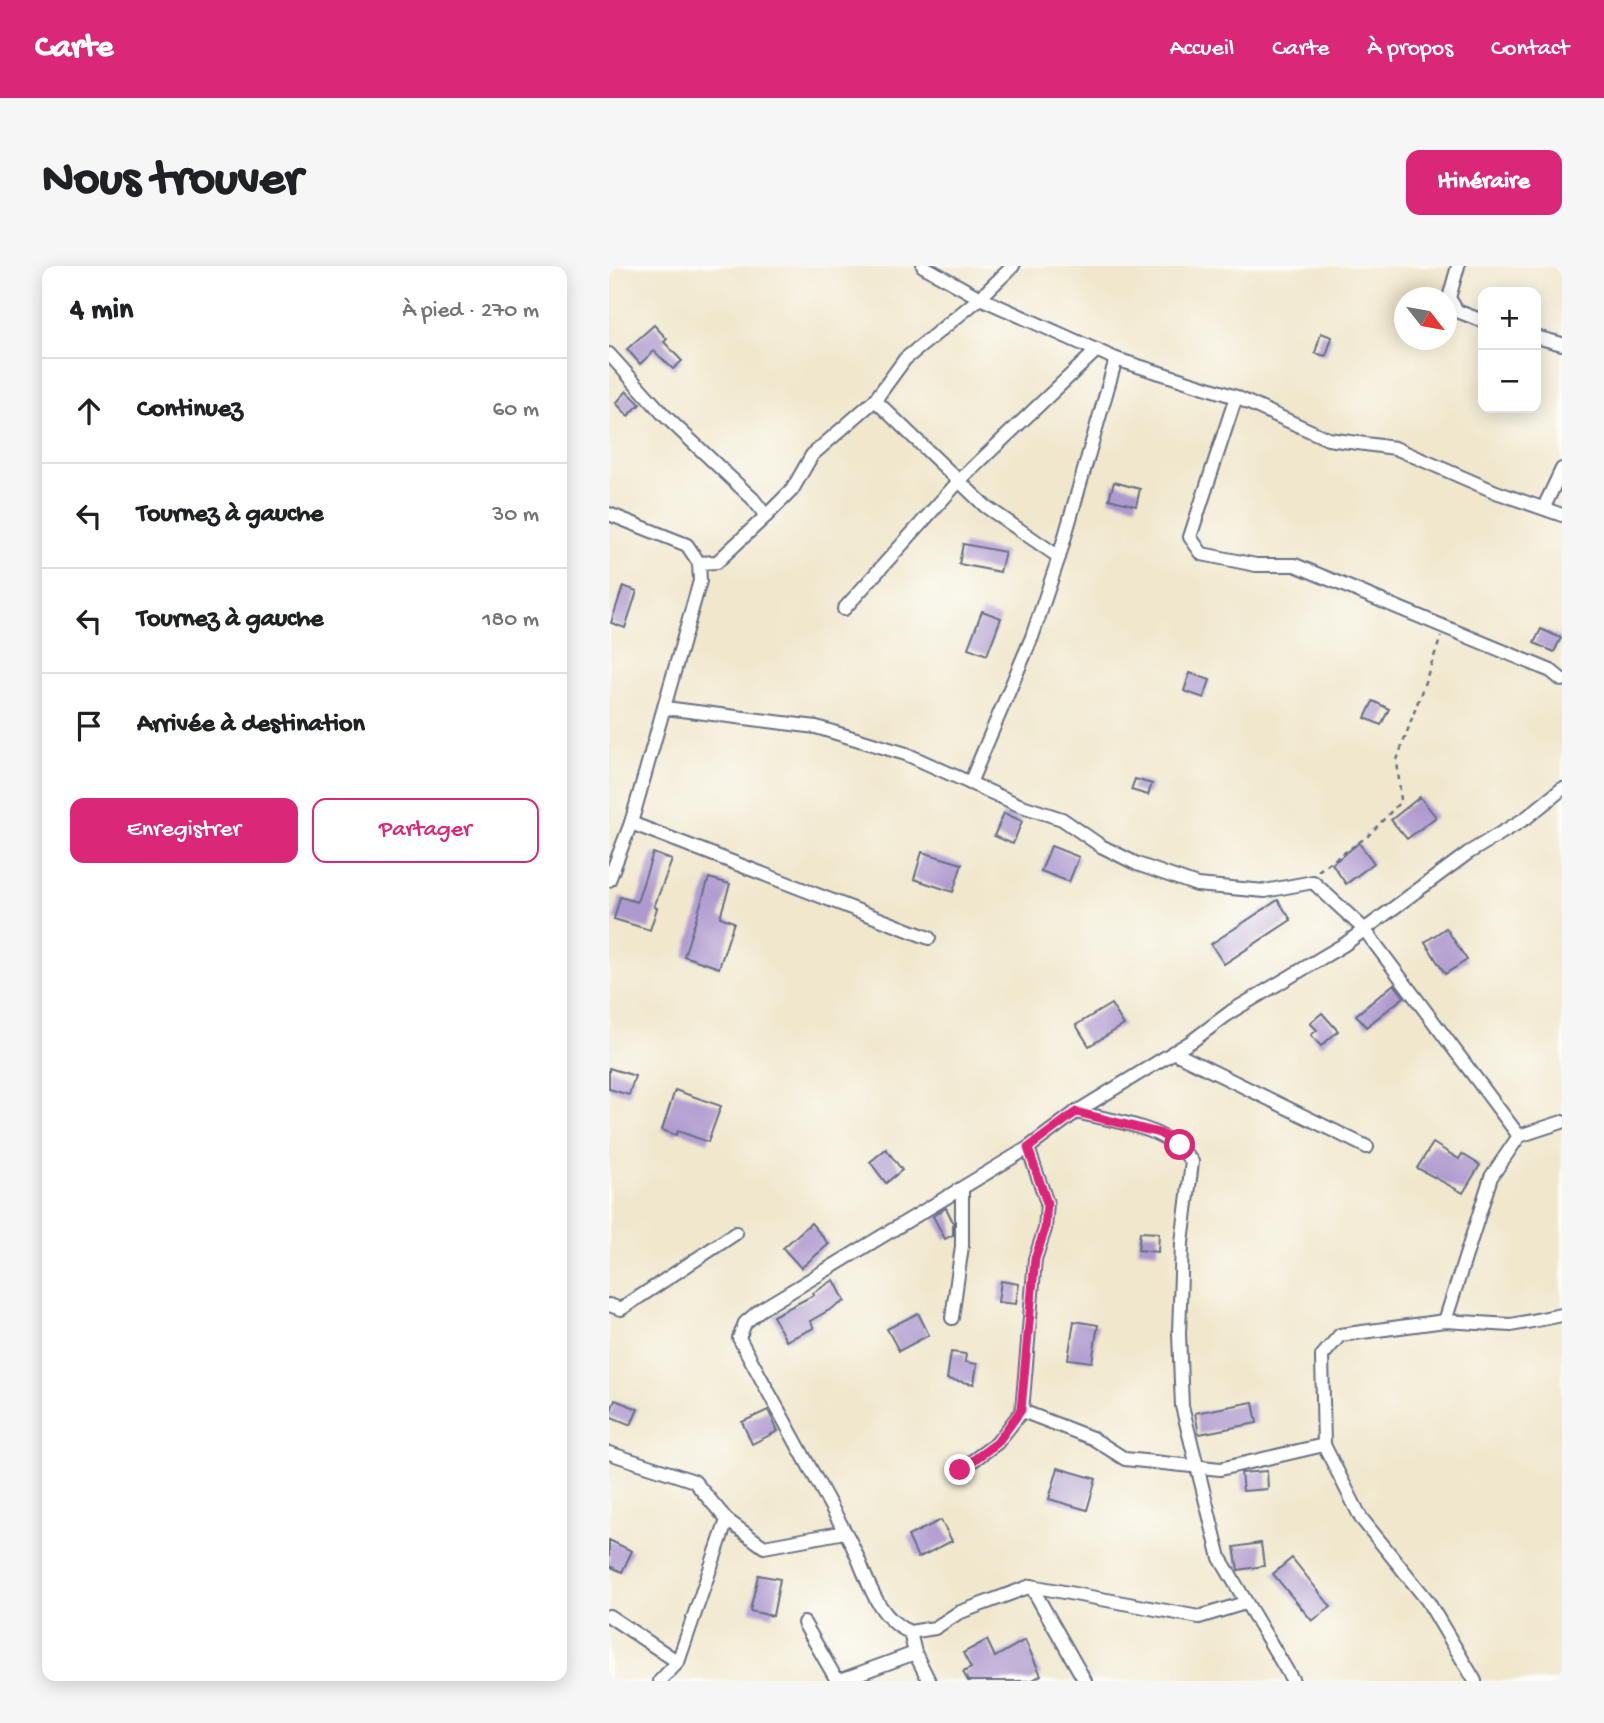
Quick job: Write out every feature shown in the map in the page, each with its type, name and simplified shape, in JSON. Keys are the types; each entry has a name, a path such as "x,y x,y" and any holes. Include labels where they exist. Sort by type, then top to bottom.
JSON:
{"street":[{"path":"923,266 981,298 1117,359 1236,397 1328,439 1395,448 1496,492 1544,506 1562,515"},
{"path":"699,563 717,562 766,516 792,490 812,455 875,401 905,359 981,298 1013,266"},
{"path":"1458,266 1449,298 1457,311 1478,319"},
{"path":"1541,338 1562,344"},
{"path":"844,609 960,480 1097,350"},
{"path":"609,354 664,415 754,499 766,516"},
{"path":"970,783 1032,636 1059,557 1117,359"},
{"path":"1236,397 1191,537 1202,554 1256,565 1294,565 1551,671 1562,680"},
{"path":"875,401 985,506 1059,557"},
{"path":"1544,506 1562,469"},
{"path":"609,514 687,545 699,563 700,582 631,823 614,848 609,880"},
{"path":"666,708 816,727 906,754 1019,805 1062,819 1101,846 1137,864 1196,885 1265,891 1313,882 1364,929 1519,1136"},
{"path":"1245,1603 1199,1617 1031,1586 958,1614 935,1628 921,1633 910,1632 891,1620 874,1595 858,1552 739,1338 745,1323 760,1310 1028,1148 1076,1112 1173,1052 1232,1011 1345,944 1468,853 1526,818 1562,789"},
{"path":"631,823 929,938"},
{"path":"1173,1052 1367,1147"},
{"path":"1076,1112 1159,1133 1180,1145 1192,1162 1182,1243 1179,1334 1182,1406 1220,1558 1293,1681"},
{"path":"1445,1321 1491,1177 1519,1136 1562,1122"},
{"path":"960,1470 997,1443 1021,1410 1035,1259 1045,1229 1047,1203 1028,1148"},
{"path":"952,1318 963,1246 962,1189"},
{"path":"609,1305 621,1309 736,1233"},
{"path":"1475,1681 1427,1600 1361,1518 1324,1445 1322,1356 1340,1335 1445,1321 1511,1325 1562,1315"},
{"path":"1021,1410 1092,1438 1125,1459 1220,1469 1324,1445"},
{"path":"609,1453 694,1481 727,1520 764,1547 845,1532"},
{"path":"660,1681 678,1662 727,1520"},
{"path":"1031,1586 1085,1681"},
{"path":"609,1616 678,1662"},
{"path":"804,1623 835,1677 841,1680 915,1653"},
{"path":"910,1632 915,1653 929,1681"}],"path":[{"path":"1313,882 1318,871 1368,836 1401,801 1397,760 1444,628"}],"building":[{"path":"654,325 667,339 664,342 682,361 673,369 654,351 640,364 627,349"},
{"path":"1321,333 1332,337 1326,356 1315,353"},
{"path":"627,391 640,404 628,416 616,403"},
{"path":"1114,482 1140,489 1136,506 1109,499"},
{"path":"963,544 1005,552 1000,572 959,564"},
{"path":"623,586 637,591 625,628 611,623"},
{"path":"982,611 1001,618 987,655 968,648"},
{"path":"1541,629 1561,638 1554,652 1534,643"},
{"path":"1190,673 1210,680 1204,698 1184,691"},
{"path":"1373,701 1389,709 1381,725 1365,718"},
{"path":"1135,779 1152,784 1148,795 1131,790"},
{"path":"1420,797 1436,817 1407,839 1391,820"},
{"path":"1004,813 1022,821 1013,844 994,836"},
{"path":"1359,843 1374,863 1346,884 1332,864"},
{"path":"1051,846 1079,857 1069,882 1041,871"},
{"path":"922,852 962,864 953,892 914,879"},
{"path":"653,853 672,860 654,907 657,908 650,930 614,919 620,897 637,902"},
{"path":"709,878 730,884 720,917 734,922 719,968 684,956"},
{"path":"1278,900 1291,920 1224,964 1211,944"},
{"path":"1446,928 1467,960 1445,974 1425,942"},
{"path":"1394,984 1404,997 1366,1027 1356,1015"},
{"path":"1111,1004 1124,1025 1089,1046 1076,1025"},
{"path":"1322,1013 1338,1031 1321,1046 1311,1035 1317,1030 1310,1023"},
{"path":"609,1068 635,1076 629,1095 609,1089"},
{"path":"675,1090 721,1106 708,1142 678,1131 676,1135 662,1130"},
{"path":"1433,1143 1459,1159 1462,1154 1480,1165 1463,1193 1417,1168"},
{"path":"886,1149 902,1170 886,1183 870,1162"},
{"path":"946,1208 953,1222 953,1235 945,1239 933,1216"},
{"path":"811,1223 829,1244 801,1268 783,1248"},
{"path":"1140,1232 1159,1233 1158,1252 1138,1250"},
{"path":"834,1280 845,1301 810,1321 814,1328 786,1341 773,1316 814,1295 813,1293"},
{"path":"1001,1281 1019,1284 1016,1304 998,1302"},
{"path":"918,1313 929,1335 899,1351 887,1329"},
{"path":"1074,1321 1098,1325 1092,1362 1068,1359"},
{"path":"951,1352 966,1354 965,1362 977,1364 974,1384 947,1379"},
{"path":"615,1400 638,1409 631,1425 609,1416"},
{"path":"1253,1402 1257,1423 1199,1434 1195,1413"},
{"path":"768,1410 778,1431 752,1444 742,1422"},
{"path":"1058,1468 1096,1479 1087,1510 1049,1499"},
{"path":"1267,1471 1268,1489 1243,1491 1241,1473"},
{"path":"941,1520 952,1541 918,1558 908,1536"},
{"path":"609,1540 632,1551 622,1572 609,1566"},
{"path":"1261,1543 1264,1566 1238,1570 1234,1547"},
{"path":"1292,1558 1331,1607 1312,1621 1273,1574"},
{"path":"758,1575 780,1579 773,1616 750,1611"},
{"path":"987,1640 995,1657 1025,1640 1041,1675 1031,1681 968,1681 963,1672 971,1668 963,1653"}],"route":[{"path":"960,1470 997,1443 1021,1410 1035,1259 1045,1229 1047,1203 1040,1175 1028,1148 1076,1112 1159,1133 1180,1145"}]}
